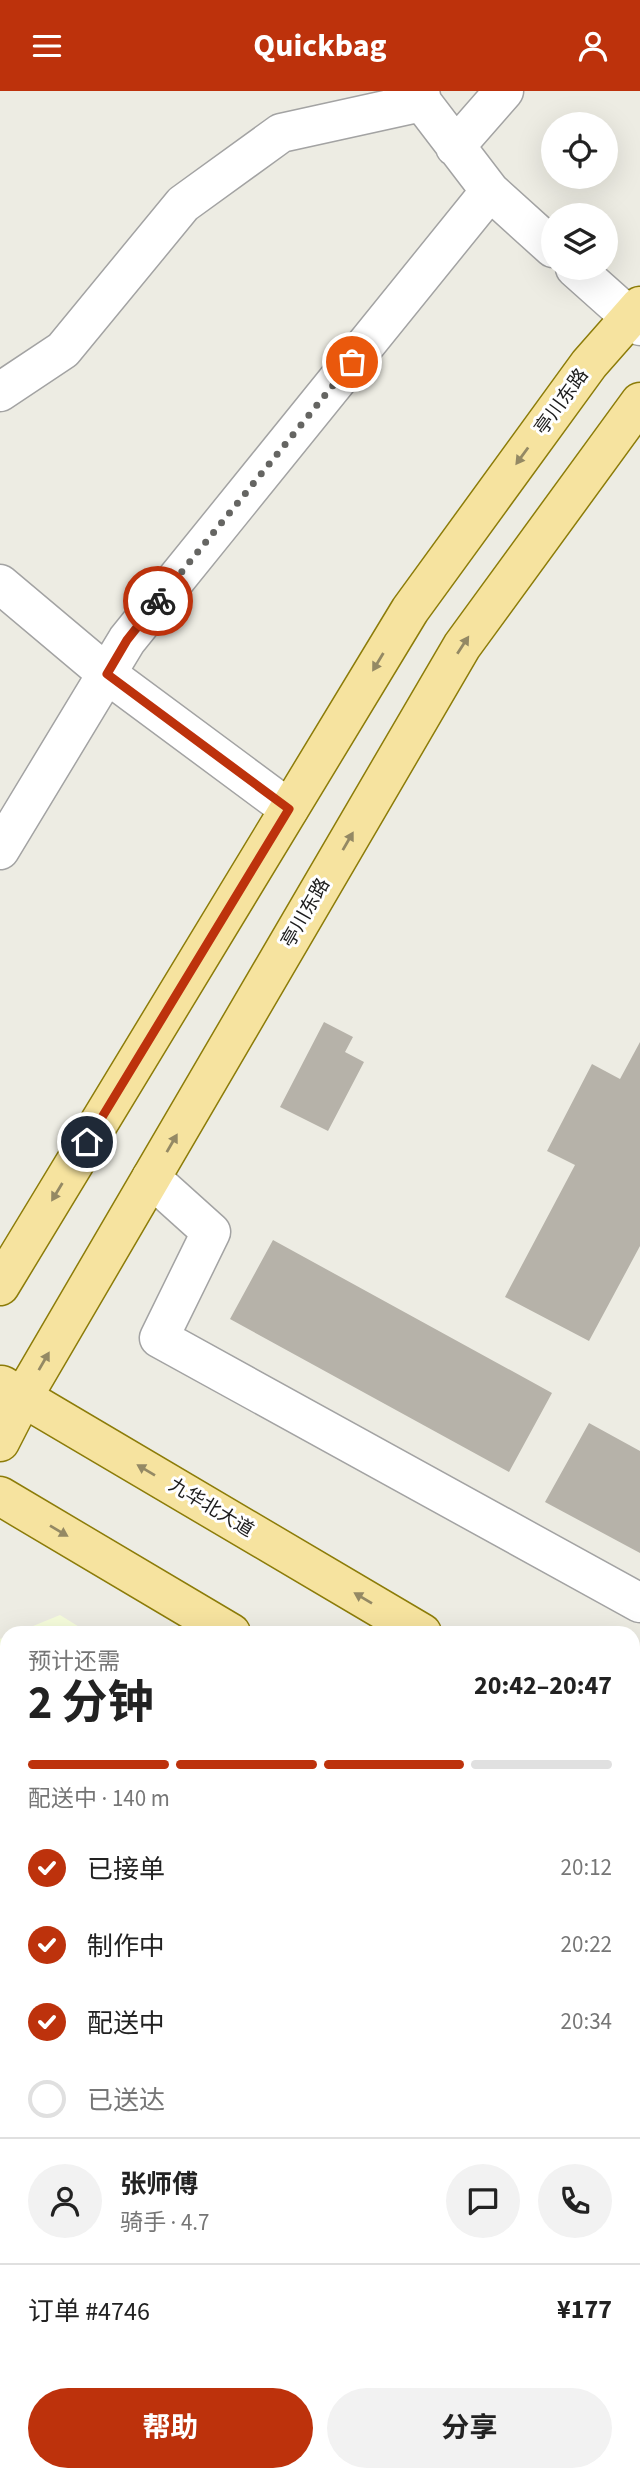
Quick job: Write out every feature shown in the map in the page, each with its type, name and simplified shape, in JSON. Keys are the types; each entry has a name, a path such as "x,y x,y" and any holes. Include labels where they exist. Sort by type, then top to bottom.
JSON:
{"main road":[{"name":"亭川东路","path":"0,1286 410,610 589,365 637,317"},
{"name":"亭川东路","path":"0,1442 12,1390 151,1178 462,646 640,402"},
{"name":"九华北大道","path":"12,1390 410,1626"},
{"path":"0,1496 219,1626"}],"street":[{"path":"455,146 504,91"},
{"path":"0,392 63,350 183,204 281,133 421,97 490,191 541,237"},
{"path":"0,850 127,640 490,191"},
{"path":"590,280 637,317"},
{"path":"0,584 107,674 289,809"},
{"path":"151,1178 211,1231 159,1338 640,1603"}],"shaded area":[{"path":"60,1615 78,1626 33,1626"}],"building":[{"path":"324,1022 353,1037 345,1052 364,1062 328,1131 280,1107"},
{"path":"640,1042 640,1246 589,1341 505,1297 575,1165 547,1151 592,1064 620,1079"},
{"path":"273,1240 552,1393 509,1472 230,1319"},
{"path":"589,1423 640,1451 640,1553 545,1502"}],"way so far":[{"path":"158,601 352,362"}],"route":[{"path":"87,1142 289,809 107,674 127,640 158,601"}]}
